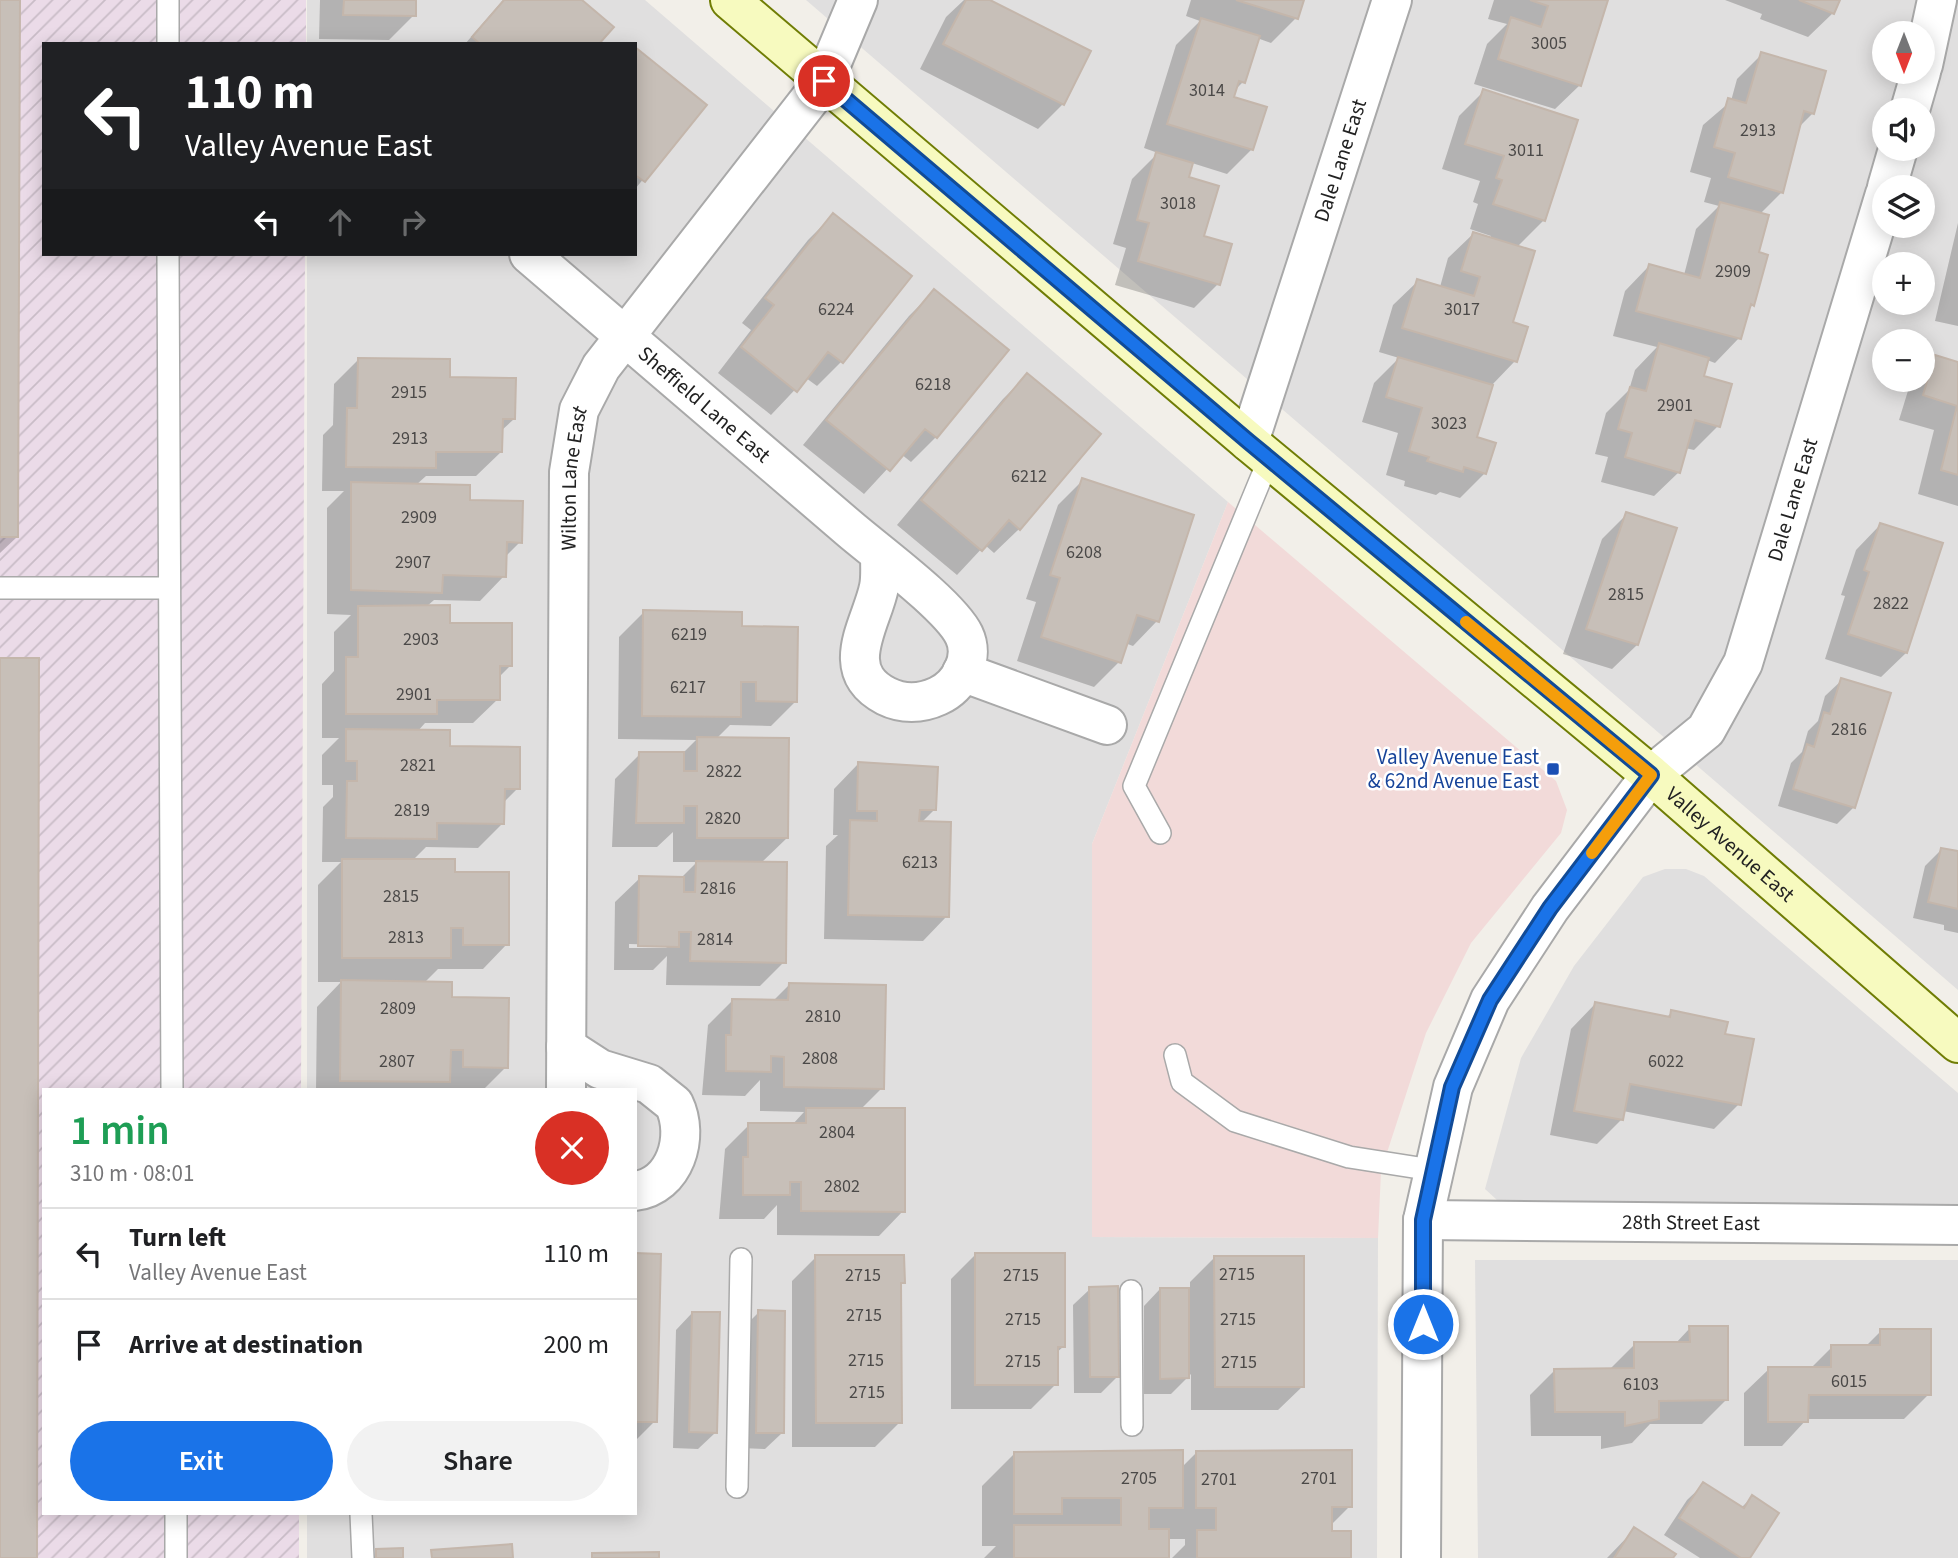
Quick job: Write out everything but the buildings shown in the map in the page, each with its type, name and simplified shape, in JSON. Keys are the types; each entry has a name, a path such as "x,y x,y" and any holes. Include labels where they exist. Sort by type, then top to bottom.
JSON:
{"main road":[{"name":"Valley Avenue East","path":"730,0 1259,451 1651,775 1958,1043"}],"street":[{"name":"Wilton Lane East","path":"566,1088 570,452 584,397 625,336 824,81 858,0"},
{"name":"Dale Lane East","path":"1259,451 1392,0"},
{"path":"1932,21 1937,0"},
{"name":"Dale Lane East","path":"1421,1558 1423,1220 1452,1087 1490,1000 1550,908 1651,775 1706,730 1744,663 1872,237"},
{"name":"Sheffield Lane East","path":"531,256 959,626 967,645 962,673"},
{"path":"880,555 879,588 860,644 860,660 867,677 884,695 896,700 917,702 944,693 962,673 1107,725"},
{"path":"566,1047 600,1069 649,1084 674,1104 681,1136 671,1167 656,1184 637,1190"},
{"name":"28th Street East","path":"1423,1220 1958,1225"}],"lane":[{"path":"168,0 168,42"},
{"path":"168,256 172,1088"},
{"path":"1160,833 1134,786 1259,451"},
{"path":"0,588 168,588"},
{"path":"1175,1055 1182,1082 1235,1121 1349,1157 1432,1170"},
{"path":"737,1487 741,1259"},
{"path":"1132,1291 1132,1425"},
{"path":"176,1515 176,1558"},
{"path":"361,1515 363,1558"}],"shaded area":[{"path":"0,0 306,0 306,42 42,42 42,256 305,256 301,1088 42,1088 42,1515 299,1515 299,1558 0,1558"},
{"path":"307,0 645,0 1228,502 1092,844 1092,1237 1378,1238 1377,1558 307,1558 307,1515 637,1515 637,1088 307,1088 307,256 637,256 637,42 307,42"},
{"path":"806,0 1958,0 1958,990"},
{"path":"1228,502 1556,781 1567,810 1561,833 1471,943 1426,1033 1381,1171 1378,1238 1092,1237 1092,844"},
{"path":"1665,869 1686,869 1704,876 1958,1093 1958,1206 1497,1200 1485,1189 1521,1058 1574,966 1643,877"},
{"path":"1475,1260 1958,1260 1958,1558 1478,1558"}],"slow traffic":[{"path":"1466,622 1651,775 1592,853"}],"place":[{"name":"Valley Avenue East & 62nd Avenue East","path":"1553,769"}],"route":[{"path":"824,81 1249,442 1651,775 1550,908 1490,1000 1452,1087 1423,1220 1423,1324"}]}
